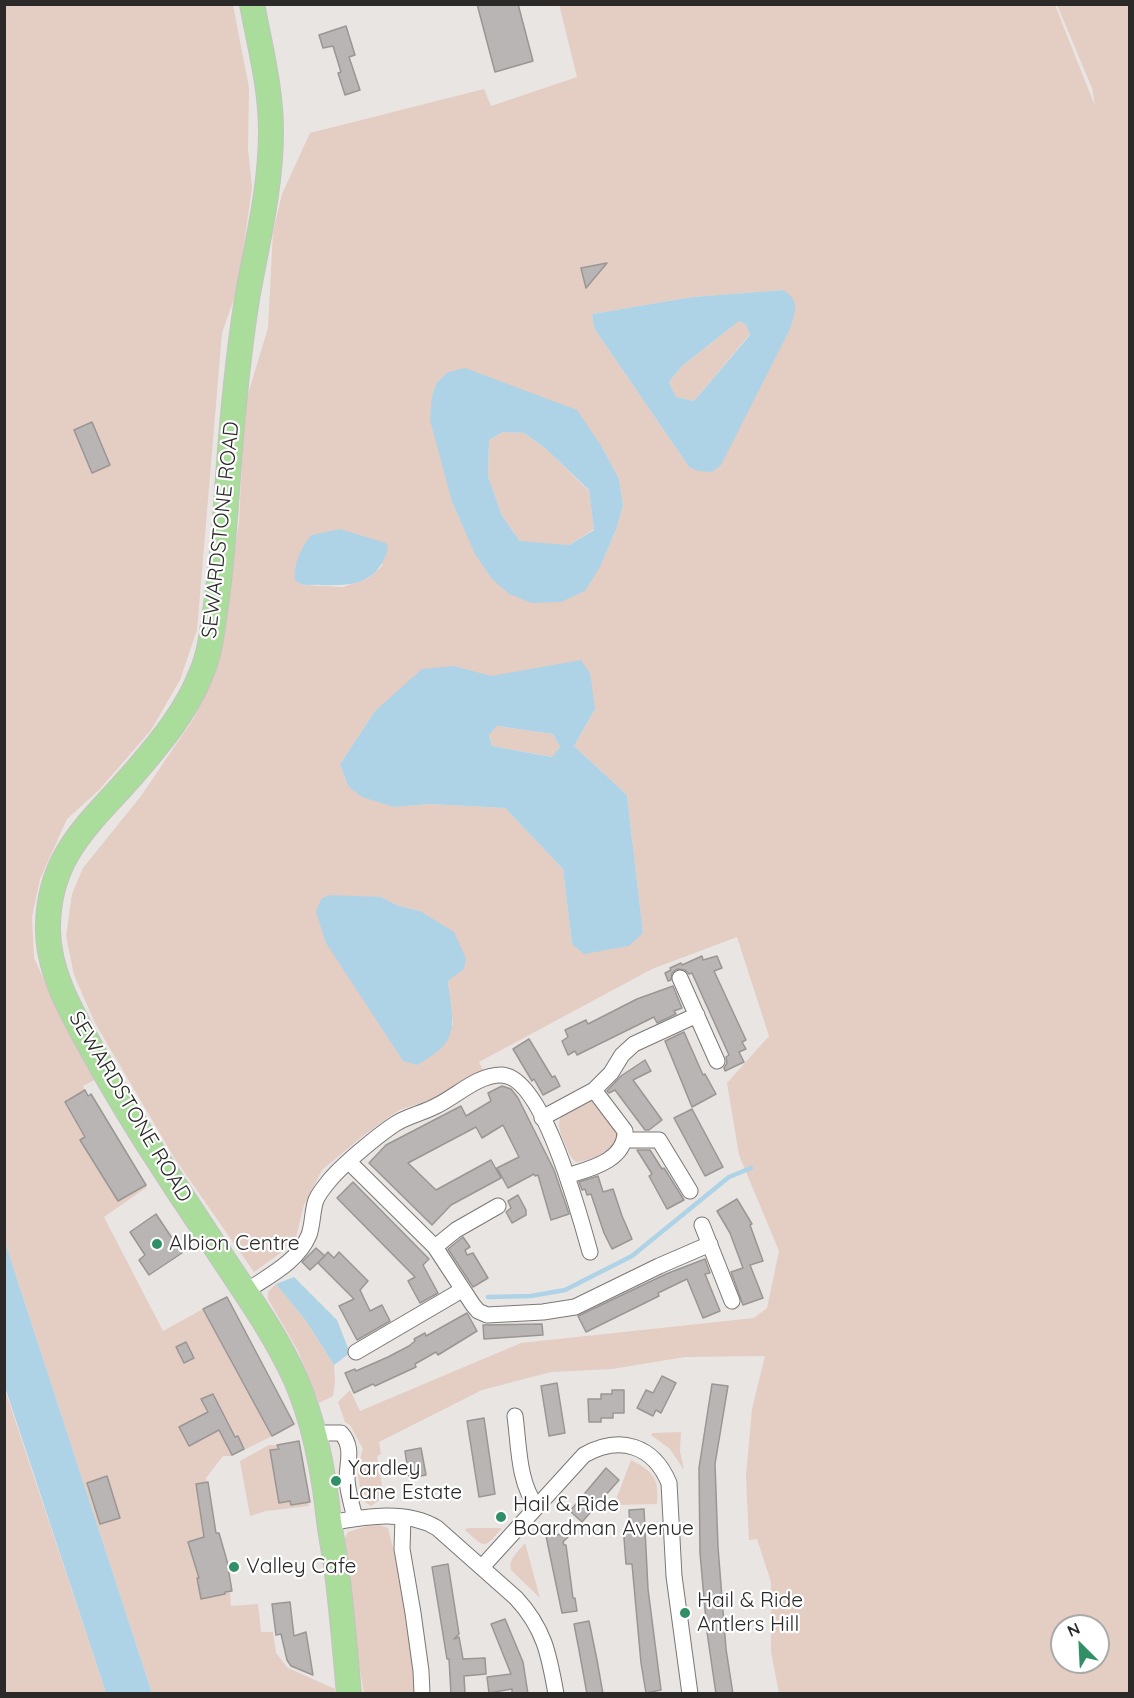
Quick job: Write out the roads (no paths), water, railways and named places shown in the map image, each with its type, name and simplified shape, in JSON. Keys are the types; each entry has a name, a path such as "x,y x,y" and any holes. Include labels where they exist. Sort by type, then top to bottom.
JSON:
{"main road":[{"name":"SEWARDSTONE ROAD","path":"252,4 264,63 271,124 270,169 264,215 245,313 231,433 218,587 209,651 201,674 186,704 162,739 79,834 66,854 51,897 48,926 50,950 58,980 89,1045 173,1184 272,1333 296,1379 315,1435 336,1568 350,1694"}],"street":[{"path":"680,978 717,1061"},
{"path":"542,1118 594,1090 611,1073 622,1055 634,1044 697,1015"},
{"path":"245,1292 290,1261 304,1245 310,1233 316,1199 329,1180 349,1161 395,1124 435,1107 484,1077 502,1075 512,1078 523,1086 557,1147 590,1252"},
{"path":"567,1176 614,1157 623,1147 625,1131 594,1090"},
{"path":"625,1140 659,1140 690,1191"},
{"path":"349,1161 435,1247 473,1305 487,1315 543,1312 575,1307 658,1266 710,1244"},
{"path":"435,1247 456,1230 498,1206"},
{"path":"702,1225 732,1301"},
{"path":"356,1352 462,1290"},
{"path":"515,1416 525,1483 530,1499 537,1507"},
{"path":"315,1435 341,1433 345,1438 349,1448 347,1480 355,1518"},
{"path":"482,1567 576,1462 596,1449 622,1444 645,1452 663,1469 669,1483 674,1575 690,1694"},
{"path":"403,1517 402,1549 418,1648 422,1694"},
{"path":"329,1523 355,1518 403,1517 428,1522 437,1528 528,1611 538,1627 550,1656 556,1694"}],"water":[{"path":"783,290 792,298 795,307 790,329 721,465 712,472 698,471 689,467 594,328 592,314 692,297","holes":["739,321 746,325 750,335 694,401 676,397 669,382 682,366"]},
{"path":"465,368 577,410 602,447 619,479 623,505 617,527 601,565 585,591 561,602 532,603 509,594 491,578 475,554 452,502 430,420 432,395 437,382 448,372","holes":["503,432 524,433 545,448 589,490 594,530 569,545 520,541 502,516 488,476 489,440"]},
{"path":"340,529 386,543 388,549 378,570 363,580 344,585 307,585 295,580 298,556 311,535"},
{"path":"581,660 590,673 595,709 574,746 627,795 643,933 629,946 584,954 572,944 563,869 505,808 430,804 394,807 362,797 348,786 340,764 375,711 422,669 454,666 491,676","holes":["497,726 553,734 560,747 552,757 492,746 489,735"]},
{"path":"329,895 381,897 399,906 420,911 454,932 466,959 464,969 448,981 452,1010 451,1030 442,1048 417,1065 403,1061 326,943 316,912 321,899"},
{"path":"5,1242 152,1693 106,1693 5,1387"},
{"path":"294,1277 337,1320 350,1353 334,1365 306,1321 276,1284"}],"waterway":[{"path":"488,1297 531,1296 565,1290 632,1256 729,1177 751,1168"}],"place":[{"name":"Albion Centre","path":"157,1244"},
{"name":"Yardley Lane Estate","path":"336,1481"},
{"name":"Hail & Ride Boardman Avenue","path":"501,1517"},
{"name":"Valley Cafe","path":"234,1567"},
{"name":"Hail & Ride Antlers Hill","path":"685,1613"}]}
